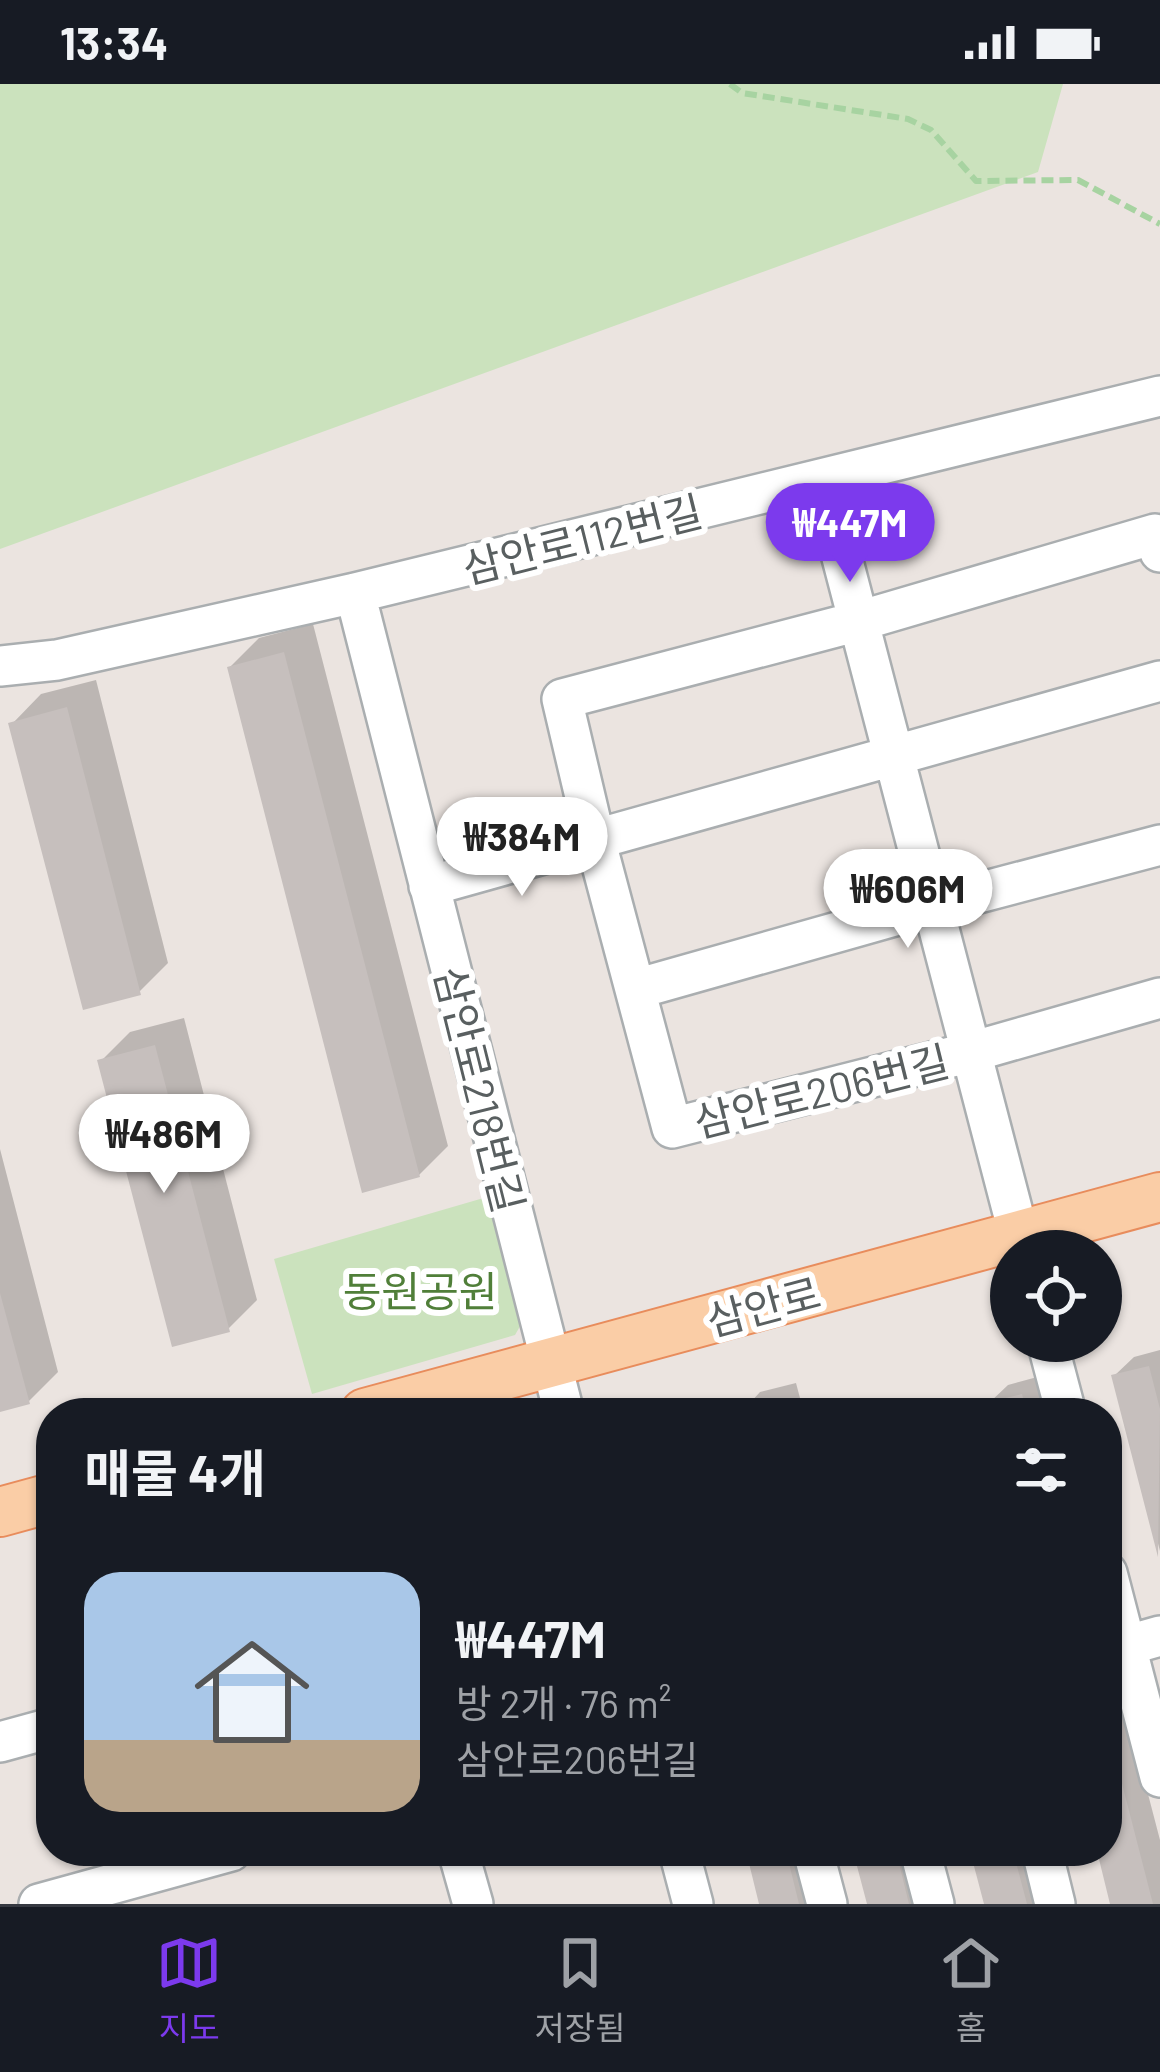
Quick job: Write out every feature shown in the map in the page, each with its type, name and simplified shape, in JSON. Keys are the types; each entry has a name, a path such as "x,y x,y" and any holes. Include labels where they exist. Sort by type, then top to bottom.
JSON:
{"main road":[{"name":"삼안로","path":"1061,1230 1160,1197"},
{"name":"삼안로","path":"420,1398 990,1251"},
{"path":"0,1512 36,1502"}],"street":[{"name":"삼안로112번길","path":"0,666 57,660 355,593 1160,396"},
{"name":"삼안로206번길","path":"822,481 1019,1230"},
{"path":"1157,543 562,699 636,989 1160,845"},
{"name":"삼안로218번길","path":"355,593 560,1398"},
{"path":"429,886 1160,681"},
{"name":"삼안로206번길","path":"636,989 672,1128 1160,998"},
{"path":"1053,1362 1062,1398"},
{"path":"1131,1644 1160,1777"},
{"path":"0,1742 36,1732"},
{"path":"39,1904 177,1866"},
{"path":"462,1866 472,1904"},
{"path":"684,1866 693,1904"},
{"path":"817,1866 827,1904"},
{"path":"924,1866 934,1904"},
{"path":"1046,1866 1055,1904"}],"path":[{"path":"730,84 742,93 908,119 931,130 976,181 1078,180 1160,224"}],"green space":[{"path":"0,84 1063,84 1038,172 0,549"},
{"name":"동원공원","path":"487,1197 523,1321 515,1335 312,1394 274,1259"}],"building":[{"path":"284,652 420,1177 362,1193 227,667"},
{"path":"67,707 141,995 83,1010 8,723"},
{"path":"155,1045 230,1332 172,1347 97,1060"},
{"path":"0,1293 30,1404 0,1412"},
{"path":"1149,1366 1160,1409 1158,1557 1122,1418 1122,1398 1117,1398 1111,1375"},
{"path":"1122,1784 1153,1904 1110,1904 1101,1866 1122,1866"},
{"path":"750,1866 790,1866 799,1904 759,1904"},
{"path":"857,1866 900,1866 909,1904 867,1904"},
{"path":"974,1866 1017,1866 1027,1904 984,1904"}]}
